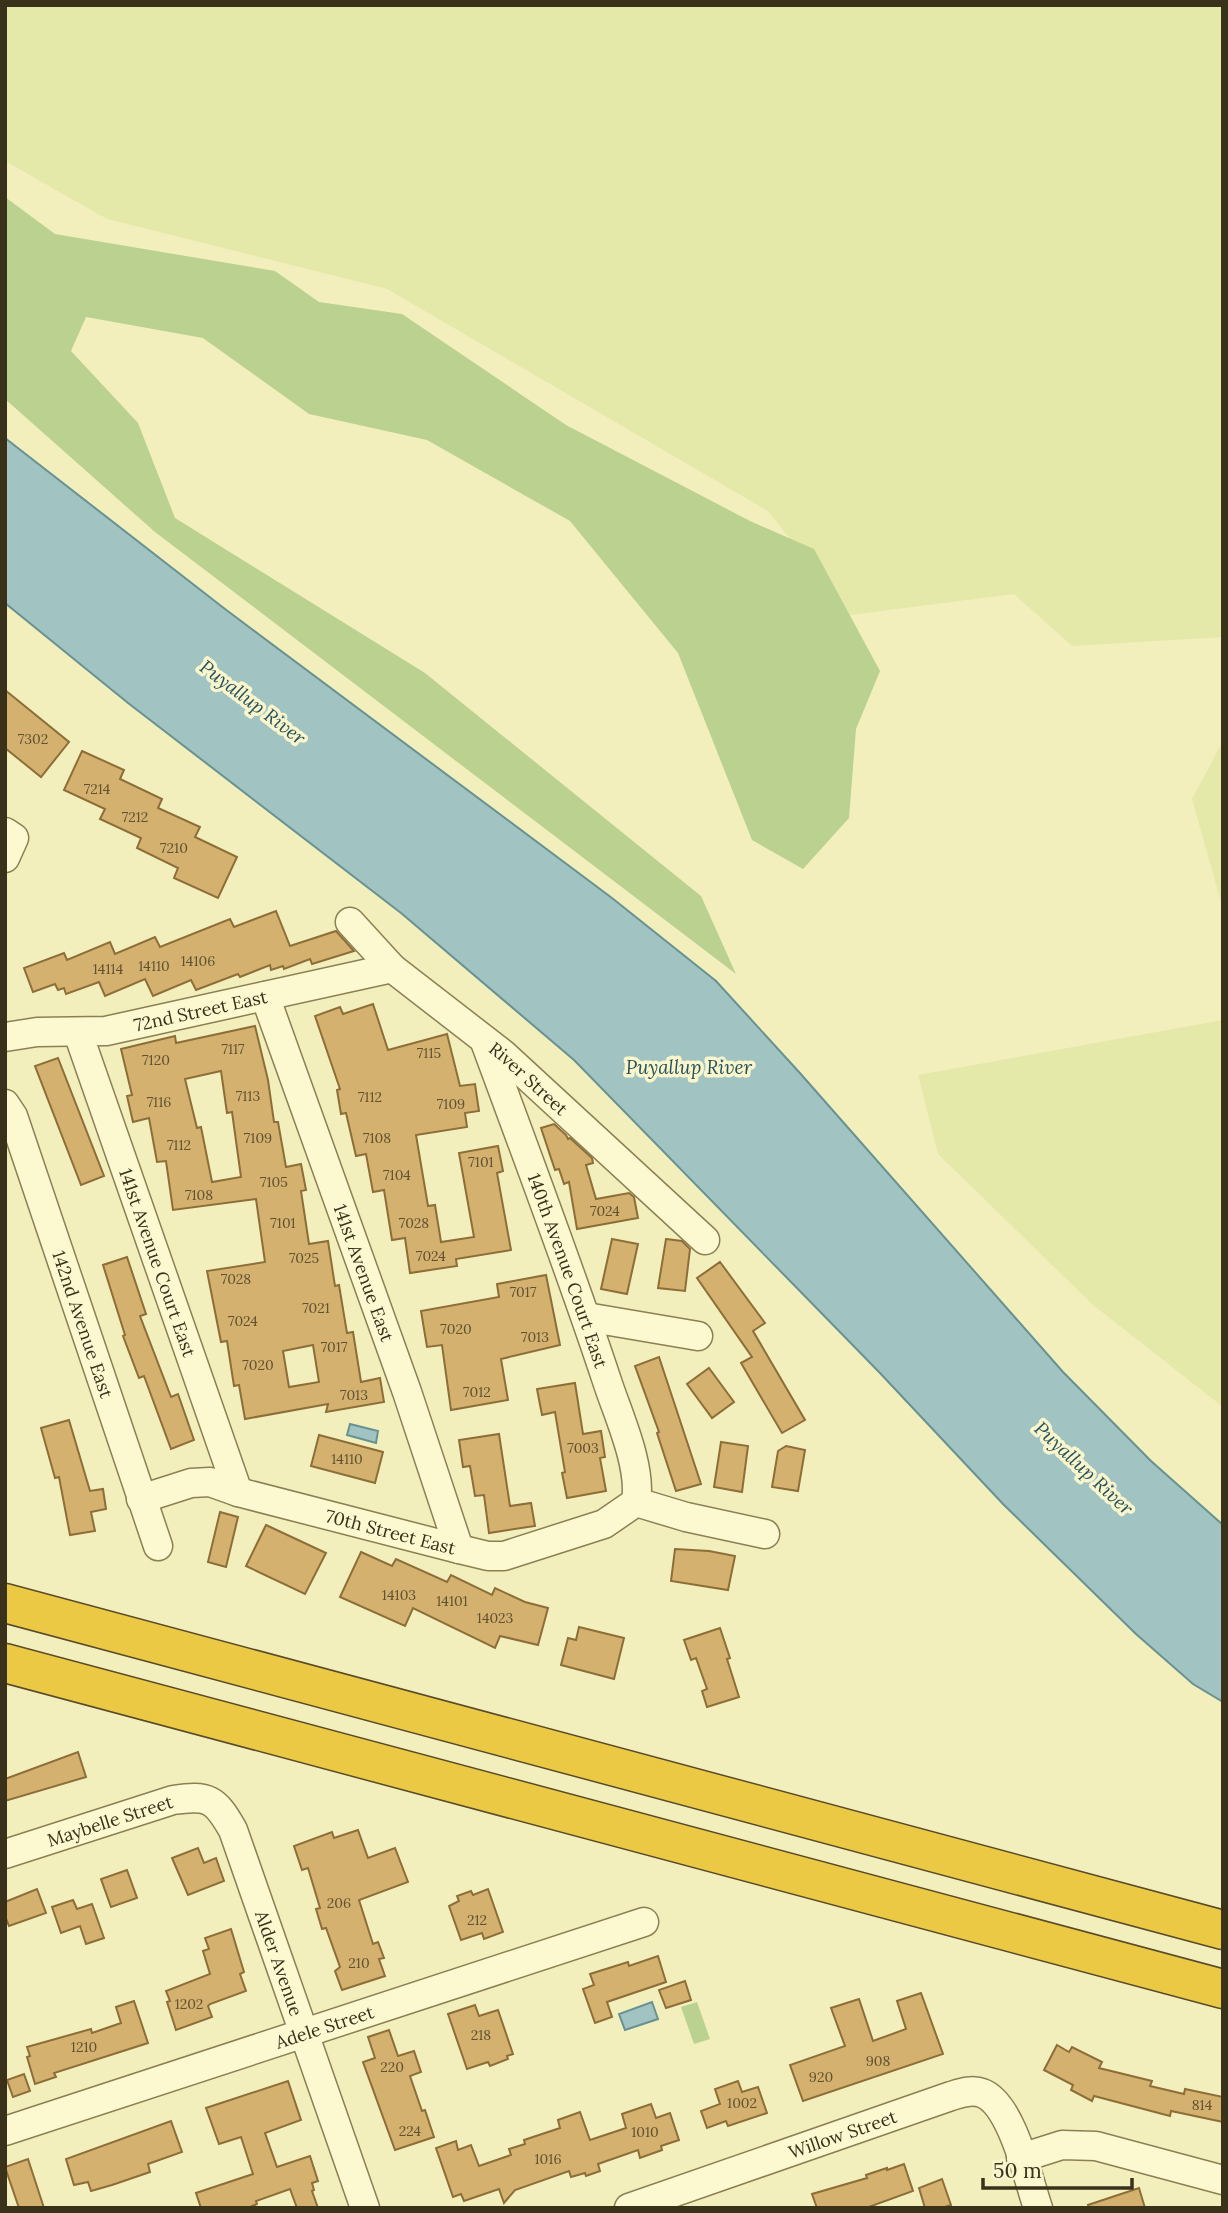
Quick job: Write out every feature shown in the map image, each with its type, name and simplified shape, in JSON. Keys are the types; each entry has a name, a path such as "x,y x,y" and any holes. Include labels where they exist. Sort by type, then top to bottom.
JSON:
{"highway":[{"path":"5,1603 1223,1930"},
{"path":"5,1662 1223,1989"}],"street":[{"path":"5,832 13,838 5,858"},
{"name":"River Street","path":"350,922 392,968 503,1054 705,1240"},
{"name":"72nd Street East","path":"5,1037 37,1031 106,1031 392,968"},
{"name":"141st Avenue East","path":"265,996 407,1392 459,1549"},
{"name":"141st Avenue Court East","path":"78,1033 238,1492"},
{"name":"140th Avenue Court East","path":"485,1042 586,1317 627,1442 638,1489 636,1502"},
{"name":"142nd Avenue East","path":"5,1104 13,1116 158,1546"},
{"path":"586,1317 698,1336"},
{"name":"70th Street East","path":"141,1499 191,1483 210,1482 238,1492 488,1556 517,1553 604,1524 636,1502"},
{"path":"636,1502 686,1517 765,1534"},
{"name":"Maybelle Street","path":"5,1854 173,1800 197,1796 214,1802"},
{"name":"Alder Avenue","path":"214,1802 233,1830 365,2208"},
{"name":"Adele Street","path":"5,2131 644,1922"},
{"name":"Willow Street","path":"629,2208 969,2091 986,2094 1000,2107 1008,2122 1038,2208"},
{"path":"1021,2158 1062,2145 1097,2146 1223,2180"}],"green space":[{"path":"5,5 1223,5 1223,637 1072,646 1014,594 850,615 768,511 387,289 107,219 5,161"},
{"path":"5,197 55,234 275,271 319,302 402,314 566,425 750,521 814,549 880,671 856,729 849,818 803,869 752,840 678,653 570,521 427,440 309,414 203,338 86,317 71,351 138,423 175,518 425,673 701,896 736,974 155,532 5,399"},
{"path":"1223,741 1223,909 1192,799"},
{"path":"1223,1020 1223,1407 1093,1305 938,1154 918,1075"},
{"path":"697,2002 710,2039 694,2044 681,2007"}],"water":[{"name":"Puyallup River","path":"5,438 225,609 612,898 716,981 1063,1372 1151,1461 1223,1525 1223,1702 1193,1684 1136,1634 1003,1504 879,1372 574,1060 401,913 128,703 5,603"},
{"path":"350,1424 378,1431 376,1443 347,1435"},
{"path":"652,2002 658,2019 625,2030 619,2014"}],"building":[{"path":"5,690 69,742 41,777 5,748"},
{"path":"82,751 124,770 120,779 162,799 158,808 200,827 195,837 237,857 218,898 174,878 178,868 137,848 141,838 100,819 105,809 64,790"},
{"path":"276,911 290,946 336,931 354,951 312,964 310,959 284,969 283,966 271,970 270,965 196,990 191,980 153,996 145,979 105,996 99,982 66,994 64,988 58,990 55,984 33,992 24,968 64,953 67,960 110,942 115,954 155,937 160,947 230,919 234,927"},
{"path":"373,1004 388,1050 447,1034 460,1086 475,1084 479,1111 465,1113 467,1127 416,1135 428,1206 435,1205 441,1242 474,1237 459,1153 498,1146 503,1171 497,1173 511,1250 456,1259 457,1266 410,1273 405,1238 392,1240 384,1190 373,1192 366,1154 356,1156 346,1113 341,1114 337,1090 340,1089 315,1016 340,1007 343,1014"},
{"path":"255,1026 286,1167 301,1164 306,1190 301,1191 309,1244 328,1241 335,1286 339,1285 347,1333 353,1332 361,1382 380,1378 384,1402 326,1412 328,1404 245,1419 239,1385 234,1386 227,1341 221,1342 207,1271 265,1262 256,1199 173,1210 166,1161 157,1162 149,1118 133,1122 127,1096 132,1095 121,1049 175,1036 176,1043","holes":["221,1071 227,1113 232,1112 241,1177 212,1182 201,1127 197,1128 185,1079","313,1345 319,1382 289,1387 283,1351"]},
{"path":"58,1058 104,1176 81,1185 35,1066"},
{"path":"554,1124 592,1158 593,1163 586,1165 596,1199 629,1193 634,1197 638,1218 577,1229 569,1182 564,1184 559,1169 555,1170 541,1128"},
{"path":"612,1239 638,1244 627,1294 601,1289"},
{"path":"666,1239 682,1241 690,1249 685,1291 658,1288"},
{"path":"127,1257 146,1314 140,1316 171,1397 178,1394 194,1440 171,1449 144,1376 139,1378 123,1336 125,1335 103,1265"},
{"path":"720,1262 765,1323 753,1331 805,1420 782,1433 741,1363 752,1357 697,1278"},
{"path":"546,1275 560,1345 501,1359 508,1400 451,1410 442,1345 427,1347 421,1311 499,1297 497,1284"},
{"path":"659,1357 701,1484 676,1491 657,1433 659,1432 635,1366"},
{"path":"709,1368 734,1402 712,1418 687,1384"},
{"path":"575,1383 583,1434 601,1431 605,1457 600,1458 606,1491 567,1498 555,1412 542,1415 537,1389"},
{"path":"69,1420 90,1491 103,1489 106,1509 91,1512 95,1531 70,1535 59,1477 55,1478 41,1428"},
{"path":"499,1434 510,1506 531,1503 535,1526 489,1533 484,1495 475,1496 470,1466 463,1467 459,1440"},
{"path":"319,1435 383,1452 375,1483 311,1466"},
{"path":"721,1442 748,1446 742,1492 714,1487"},
{"path":"786,1446 805,1450 798,1491 772,1487 778,1451"},
{"path":"220,1512 238,1517 226,1567 208,1562"},
{"path":"266,1525 326,1553 305,1594 246,1566"},
{"path":"675,1549 735,1556 728,1590 671,1581"},
{"path":"361,1552 392,1566 396,1559 447,1582 451,1575 492,1595 495,1588 525,1602 548,1608 538,1645 500,1636 495,1648 413,1608 405,1626 340,1597"},
{"path":"579,1627 624,1638 614,1679 561,1665 568,1638 576,1640"},
{"path":"720,1628 739,1697 707,1707 702,1691 707,1689 696,1658 691,1660 684,1640"},
{"path":"78,1752 86,1777 5,1801 5,1779"},
{"path":"358,1830 368,1858 395,1848 408,1882 359,1900 373,1944 378,1942 384,1958 379,1959 385,1976 342,1990 335,1971 340,1967 326,1928 322,1929 316,1909 320,1908 308,1868 302,1870 294,1846 332,1832 334,1838"},
{"path":"198,1848 204,1863 216,1858 224,1881 188,1895 172,1858"},
{"path":"127,1870 137,1898 111,1907 101,1879"},
{"path":"37,1889 46,1913 9,1926 5,1916 5,1902"},
{"path":"488,1889 503,1932 484,1939 482,1933 461,1940 449,1906 459,1901 457,1896 471,1891 473,1895"},
{"path":"73,1900 77,1909 92,1904 104,1938 86,1944 80,1926 61,1933 52,1907"},
{"path":"231,1929 244,1972 240,1974 246,1991 210,2004 208,2006 212,2017 176,2030 166,1991 210,1974 203,1951 209,1949 205,1938"},
{"path":"658,1956 666,1982 607,2002 612,2017 595,2023 583,1989 594,1985 590,1974 628,1962 629,1966"},
{"path":"685,1981 691,2000 666,2008 659,1990"},
{"path":"921,1993 943,2054 803,2101 790,2065 845,2046 831,2008 859,1999 873,2041 906,2029 897,2001"},
{"path":"134,2001 148,2043 54,2073 56,2077 35,2084 27,2057 30,2056 27,2047 91,2029 92,2033 121,2023 116,2007"},
{"path":"475,2005 479,2016 498,2010 513,2054 507,2056 508,2059 490,2066 488,2062 467,2069 448,2014"},
{"path":"389,2030 398,2056 414,2051 421,2072 410,2076 434,2137 395,2150 363,2062 375,2058 368,2037"},
{"path":"1057,2045 1069,2052 1072,2047 1102,2062 1099,2068 1152,2081 1150,2086 1184,2094 1185,2089 1223,2097 1223,2122 1171,2111 1170,2116 1094,2096 1092,2101 1071,2090 1073,2085 1044,2070"},
{"path":"24,2074 30,2091 13,2097 7,2080"},
{"path":"288,2081 301,2120 265,2133 277,2167 310,2156 318,2181 312,2183 312,2191 318,2208 297,2208 290,2189 256,2201 257,2204 248,2208 201,2208 196,2193 253,2174 241,2137 219,2144 206,2108"},
{"path":"738,2081 742,2092 758,2087 767,2113 728,2126 726,2121 707,2128 701,2111 720,2104 715,2089"},
{"path":"651,2104 656,2118 670,2113 679,2140 640,2158 638,2150 598,2164 600,2171 586,2176 585,2173 571,2177 569,2171 515,2190 504,2203 499,2189 464,2201 461,2194 453,2197 436,2148 456,2141 458,2150 471,2145 479,2166 511,2155 509,2149 525,2144 524,2140 560,2128 558,2120 580,2112 590,2140 626,2128 622,2114"},
{"path":"171,2121 182,2152 148,2164 150,2172 112,2185 91,2191 88,2182 74,2185 66,2159"},
{"path":"28,2159 44,2208 19,2208 5,2167"},
{"path":"904,2164 913,2191 866,2208 817,2208 812,2194"},
{"path":"942,2179 951,2205 925,2208 919,2188"},
{"path":"1139,2188 1145,2208 1089,2208 1088,2205"}]}
